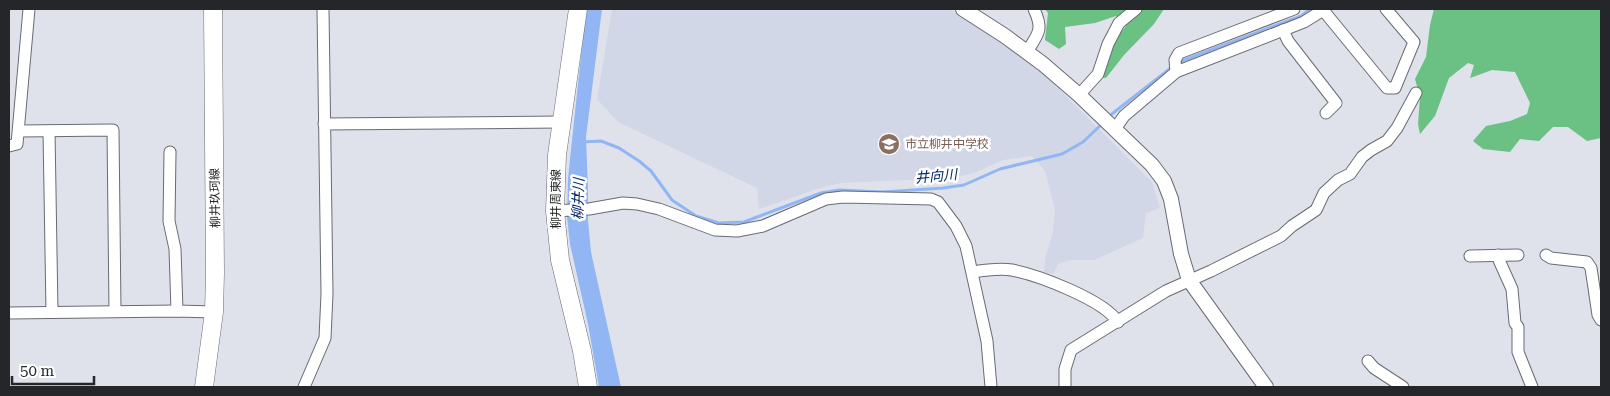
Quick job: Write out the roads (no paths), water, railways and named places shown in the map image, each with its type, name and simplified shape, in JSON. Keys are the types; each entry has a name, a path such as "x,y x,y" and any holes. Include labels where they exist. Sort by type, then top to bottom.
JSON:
{"main road":[{"name":"柳井玖珂線","path":"204,387 214,312 213,9"},
{"name":"柳井周東線","path":"578,9 555,178 560,260 582,352 588,387"}],"street":[{"path":"9,146 17,144 19,131 22,72 29,9"},
{"path":"304,387 325,338 327,294 324,9"},
{"path":"964,9 1027,52 1079,95 1152,165 1164,181 1171,199 1181,254 1189,280 1262,386"},
{"path":"1027,52 1040,28 1039,19 1034,9"},
{"path":"1079,95 1098,74 1108,44 1119,23 1136,9"},
{"path":"1175,67 1178,53 1294,9"},
{"path":"1115,129 1124,116 1175,67 1304,22 1324,10 1387,88 1395,88 1414,42 1386,9"},
{"path":"1282,30 1288,41 1336,103 1326,113"},
{"path":"1064,387 1065,369 1072,350 1166,290 1211,271 1281,236 1316,210 1324,192 1338,180 1350,174 1362,158 1371,150 1387,141 1397,128 1416,93"},
{"path":"324,124 562,122"},
{"path":"19,131 113,130 115,311"},
{"path":"49,131 52,312"},
{"path":"170,152 169,221 175,249 177,310"},
{"path":"557,211 589,209 623,203 636,204 659,209 715,230 737,231 764,226 826,199 842,197 931,199 938,202 956,226 966,246 987,341 991,387"},
{"path":"1546,254 1551,258 1587,262 1590,268 1598,315 1601,320"},
{"path":"1470,256 1518,255"},
{"path":"1498,256 1512,289 1515,323 1518,327 1518,352 1532,387"},
{"path":"973,272 1009,270 1020,272 1077,292 1113,314 1118,322"},
{"path":"9,313 177,310 214,312"},
{"path":"1368,361 1374,368 1403,387"}],"water":[{"name":"柳井川","path":"586,9 602,9 586,137 588,220 591,252 621,387 599,387 588,324 570,244 567,217 568,178"}],"waterway":[{"name":"井向川","path":"1179,62 1301,16 1310,9"},
{"name":"井向川","path":"1108,117 1172,67"},
{"name":"井向川","path":"582,142 601,141 619,148 651,171 672,200 696,216 719,223 744,222 821,193 839,190 883,192 964,185 1000,169 1062,154 1083,142 1102,124"}],"place":[{"name":"市立柳井中学校","path":"889,144"}]}
